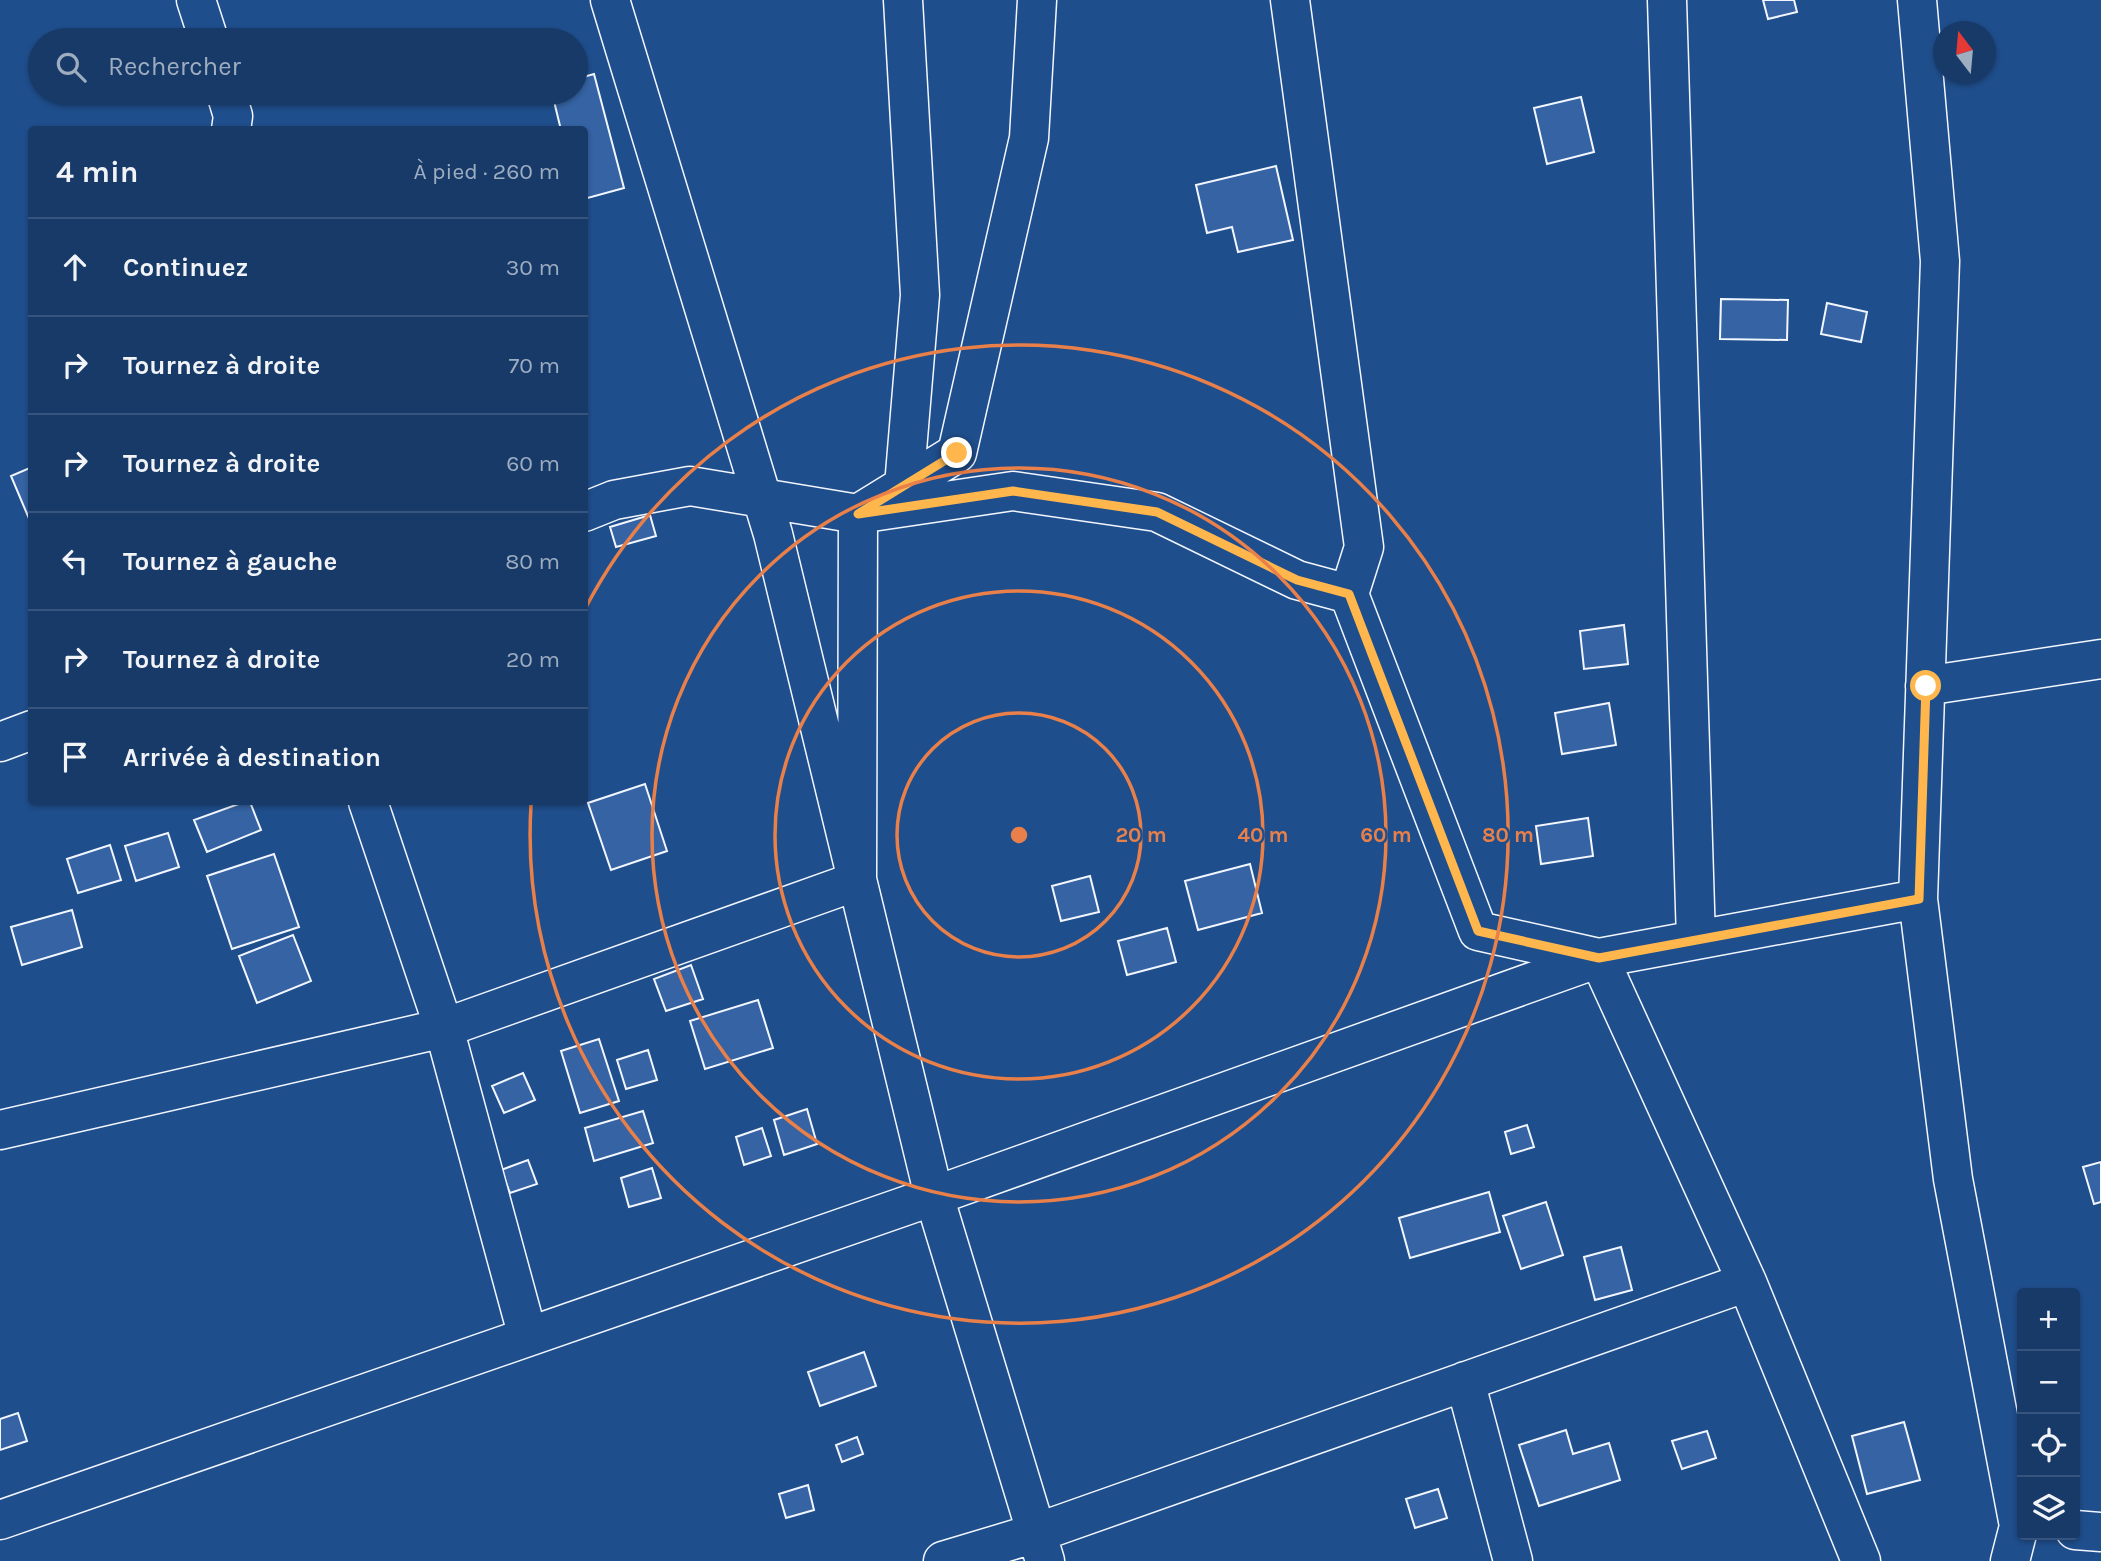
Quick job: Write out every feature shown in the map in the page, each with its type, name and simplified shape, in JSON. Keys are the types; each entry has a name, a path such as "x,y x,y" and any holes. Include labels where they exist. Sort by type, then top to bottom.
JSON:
{"street":[{"path":"197,0 205,28"},
{"path":"610,0 776,548 934,1196 1041,1547"},
{"path":"903,0 920,295 904,486"},
{"path":"858,514 957,453 1029,138 1037,0"},
{"path":"1290,0 1364,547 1349,594 1478,931 1599,958"},
{"path":"1667,0 1696,940"},
{"path":"1917,0 1940,261 1919,899 1953,1179 2017,1537"},
{"path":"230,105 232,126"},
{"path":"588,510 614,500 690,486 858,514 1013,491 1157,512 1297,580 1349,594"},
{"path":"857,881 858,514"},
{"path":"1926,686 2101,659"},
{"path":"0,742 28,732"},
{"path":"369,805 444,1028 528,1337"},
{"path":"0,1130 444,1028 857,881"},
{"path":"0,1520 934,1196 1599,958 1919,899"},
{"path":"1599,958 1747,1282 1861,1561"},
{"path":"943,1561 1041,1547 1465,1381 1747,1282"},
{"path":"1465,1381 1514,1561"},
{"path":"2080,1530 2101,1532"}],"building":[{"path":"1763,0 1794,0 1797,12 1768,19"},
{"path":"594,74 624,188 588,198 588,126 560,126 555,105 588,105 588,76"},
{"path":"1581,97 1594,152 1547,164 1534,108"},
{"path":"1276,166 1293,240 1238,252 1232,227 1207,233 1196,185"},
{"path":"1721,299 1788,300 1787,340 1720,339"},
{"path":"1827,303 1867,312 1861,342 1821,334"},
{"path":"28,469 28,516 11,476"},
{"path":"650,515 656,536 616,547 610,527"},
{"path":"1624,625 1628,664 1584,669 1580,631"},
{"path":"1609,703 1616,745 1562,754 1555,713"},
{"path":"645,784 667,851 611,870 588,803"},
{"path":"236,805 251,805 261,830 207,852 194,820"},
{"path":"1588,818 1593,856 1541,864 1536,826"},
{"path":"168,833 179,867 136,881 125,846"},
{"path":"110,845 121,880 78,893 67,859"},
{"path":"274,854 299,927 232,949 207,876"},
{"path":"1250,864 1262,913 1198,930 1185,881"},
{"path":"1090,876 1099,912 1061,921 1052,886"},
{"path":"72,910 82,947 22,965 11,927"},
{"path":"1167,928 1176,962 1127,975 1118,941"},
{"path":"293,935 311,981 257,1003 239,956"},
{"path":"691,965 703,999 666,1011 654,979"},
{"path":"758,1000 773,1048 705,1069 690,1021"},
{"path":"599,1039 619,1101 580,1113 561,1051"},
{"path":"648,1050 657,1080 626,1089 617,1060"},
{"path":"523,1073 535,1100 504,1113 492,1086"},
{"path":"807,1109 817,1144 784,1155 774,1120"},
{"path":"643,1111 653,1143 594,1161 585,1128"},
{"path":"1527,1125 1534,1147 1511,1154 1505,1132"},
{"path":"762,1128 771,1156 744,1165 736,1137"},
{"path":"528,1160 537,1184 510,1193 501,1170"},
{"path":"2101,1162 2101,1202 2094,1204 2083,1167"},
{"path":"652,1168 661,1198 629,1207 621,1178"},
{"path":"1489,1192 1500,1232 1410,1258 1399,1218"},
{"path":"1546,1202 1563,1255 1521,1269 1503,1216"},
{"path":"1621,1247 1632,1290 1595,1300 1584,1257"},
{"path":"864,1352 876,1386 820,1406 808,1372"},
{"path":"18,1413 27,1441 0,1450 0,1419"},
{"path":"1904,1422 1920,1480 1867,1494 1852,1436"},
{"path":"1566,1430 1573,1454 1609,1443 1620,1480 1539,1506 1519,1445"},
{"path":"1707,1431 1716,1458 1682,1469 1672,1441"},
{"path":"857,1437 863,1454 842,1462 836,1445"},
{"path":"808,1485 814,1510 786,1518 779,1494"},
{"path":"1438,1489 1447,1518 1415,1528 1406,1499"}],"route":[{"path":"957,453 858,514 1013,491 1157,512 1297,580 1349,594 1478,931 1599,958 1919,899 1926,686"}]}
